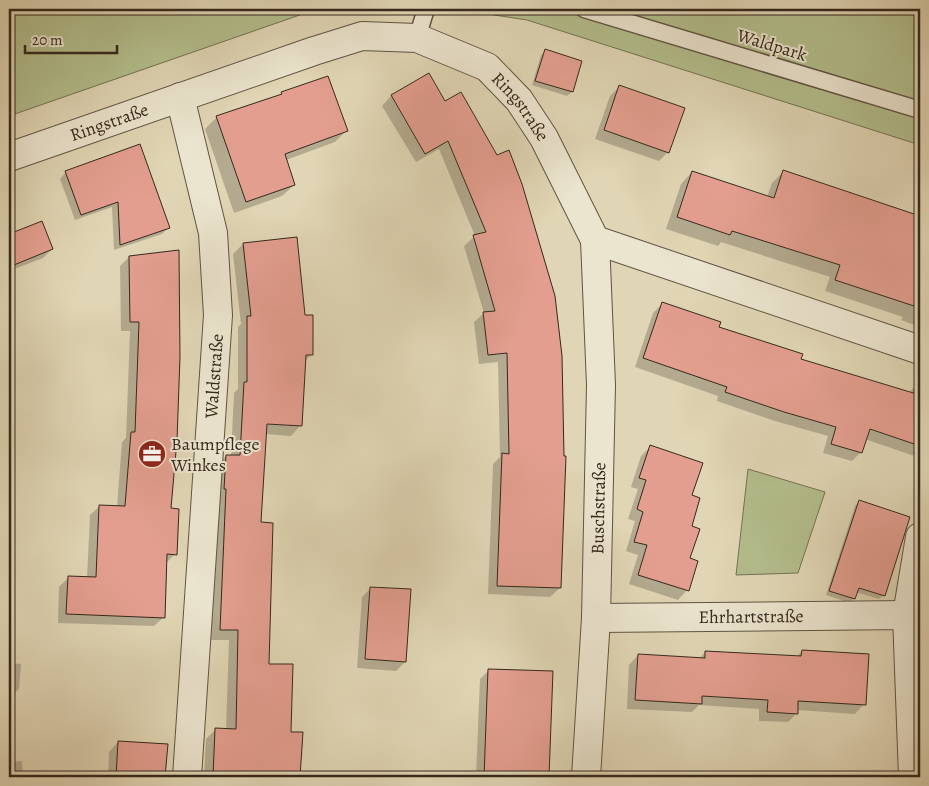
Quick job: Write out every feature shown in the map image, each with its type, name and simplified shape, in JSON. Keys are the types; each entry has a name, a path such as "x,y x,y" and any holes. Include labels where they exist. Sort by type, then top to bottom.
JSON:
{"street":[{"name":"Ringstraße","path":"9,158 180,97 362,36 416,38 487,67 519,100 544,138 595,240"},
{"name":"Waldstraße","path":"180,97 213,233 218,315 187,777"},
{"path":"595,240 920,350"},
{"name":"Buschstraße","path":"586,777 596,618 601,385 595,240"},
{"path":"914,777 907,615 920,537"},
{"name":"Ehrhartstraße","path":"596,618 907,615"}],"lane":[{"path":"416,38 426,9"},
{"name":"Waldpark","path":"584,9 920,110"}],"green space":[{"path":"9,9 317,9 9,116"},
{"path":"455,9 920,9 920,145 527,20"},
{"path":"748,469 825,492 798,573 736,575"}],"building":[{"path":"545,49 582,61 573,92 535,81"},
{"path":"429,73 445,101 461,92 497,155 509,150 522,184 555,296 562,356 564,456 566,456 561,588 497,586 502,453 509,454 507,353 488,355 483,312 495,311 473,235 486,232 448,141 425,154 391,95"},
{"path":"328,76 348,131 285,154 295,185 246,202 216,116"},
{"path":"619,85 685,108 669,153 604,130"},
{"path":"140,144 170,228 120,245 118,202 81,215 65,171"},
{"path":"783,170 920,216 920,308 835,280 840,265 732,231 730,235 677,217 692,171 774,198"},
{"path":"42,221 53,249 9,267 9,234"},
{"path":"297,237 305,315 313,315 313,355 306,355 302,426 267,424 261,522 273,523 269,664 293,664 291,732 303,732 300,777 213,777 215,728 236,729 238,630 220,630 226,455 240,455 244,382 247,382 247,316 251,316 243,243"},
{"path":"179,250 180,357 177,440 171,508 179,509 177,555 167,554 165,618 66,614 68,576 96,577 99,505 125,506 131,432 135,432 139,322 130,322 129,256"},
{"path":"662,302 721,322 719,327 803,354 801,359 920,395 920,446 870,429 862,453 831,444 836,427 725,392 727,387 643,358"},
{"path":"650,445 703,463 692,495 700,498 692,526 700,529 690,558 698,561 689,591 638,575 647,545 634,542 643,512 637,509 646,480 639,478"},
{"path":"859,500 910,517 885,596 859,588 855,599 829,591"},
{"path":"370,587 411,589 406,662 365,659"},
{"path":"802,650 869,654 866,705 798,701 798,714 767,712 768,700 702,696 702,704 635,700 638,654 705,658 705,651 801,656"},
{"path":"488,669 553,671 549,777 484,777"},
{"path":"118,741 168,744 165,777 116,777"}],"place":[{"name":"Baumpflege Winkes","path":"152,454"}]}
